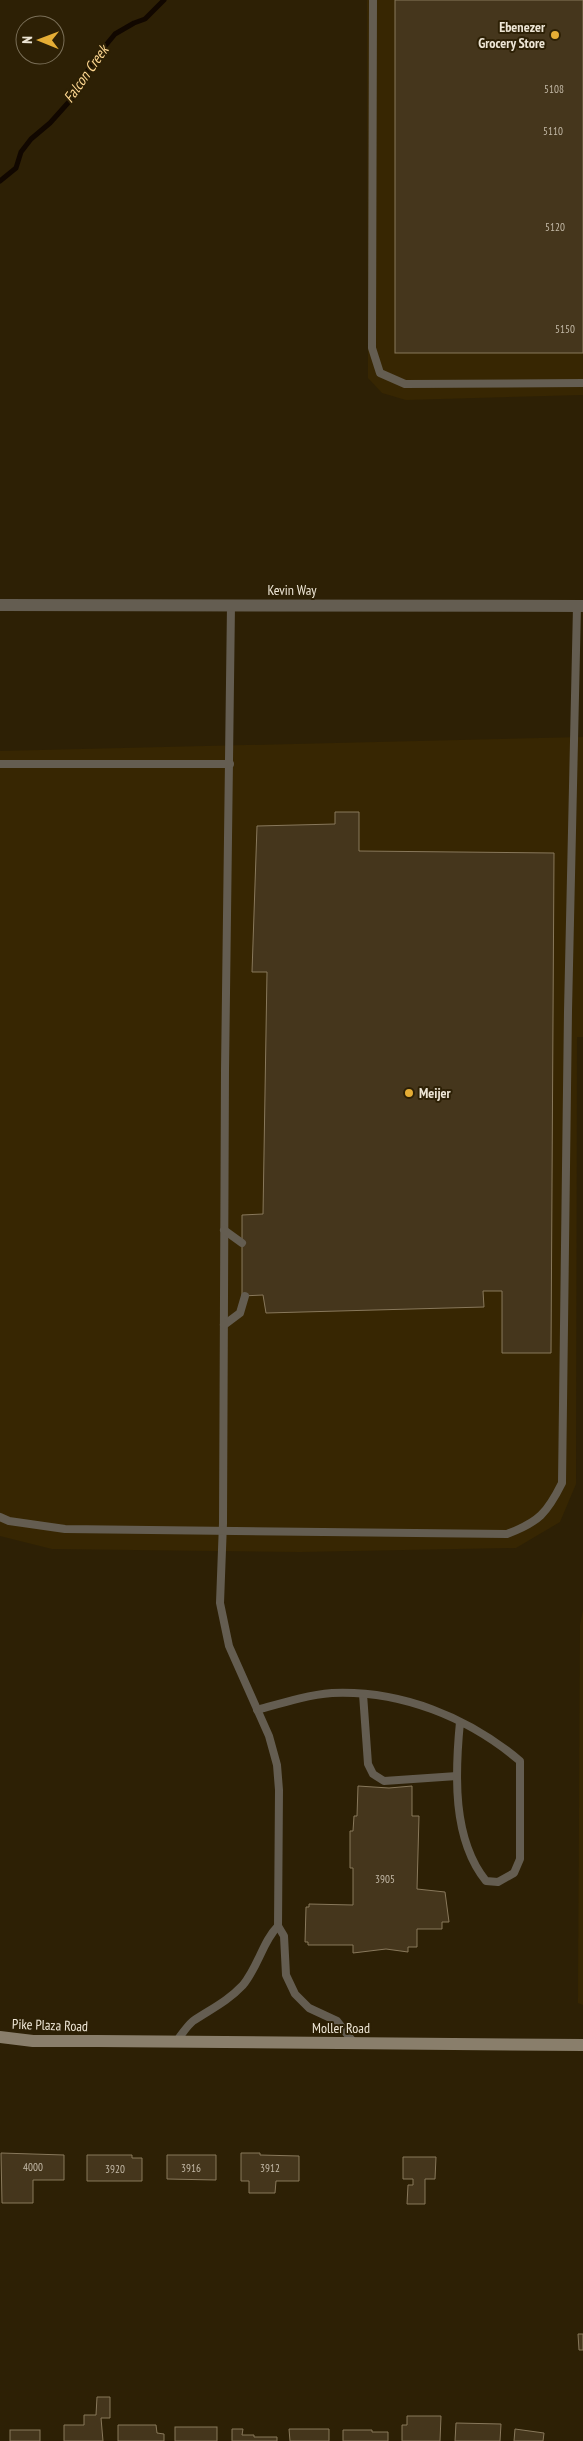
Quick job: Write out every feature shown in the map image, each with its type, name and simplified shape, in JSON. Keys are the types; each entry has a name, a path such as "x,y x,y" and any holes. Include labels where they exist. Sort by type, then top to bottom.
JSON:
{"main road":[{"name":"Pike Plaza Road","path":"0,2037 33,2041 98,2042"},
{"name":"Moller Road","path":"98,2042 583,2045"}],"street":[{"name":"Kevin Way","path":"0,605 580,606"}],"lane":[{"path":"373,0 372,348 380,373 405,384 583,383"},
{"path":"231,605 221,1617 230,1646 274,1751 278,1778 278,1926 284,1936 286,1975 295,1994 309,2008 337,2021 354,2043"},
{"path":"0,1517 9,1521 65,1529 507,1534 531,1525 550,1506 562,1483 568,1001 580,606"},
{"path":"0,764 230,764"},
{"path":"224,1230 242,1243"},
{"path":"224,1325 240,1313 245,1296"},
{"path":"257,1710 293,1700 331,1693 392,1697 442,1712 460,1722 501,1745 520,1761 520,1858 514,1873 498,1882 486,1880 475,1866 463,1838 456,1765 460,1722"},
{"path":"363,1694 368,1764 372,1774 384,1780 457,1776"},
{"path":"176,2042 192,2022 217,2008 242,1986 260,1960 270,1934 278,1926"}],"shaded area":[{"path":"367,0 583,0 583,395 406,400 382,393 368,378"},
{"path":"583,737 583,1037 577,1037 576,1484 560,1522 516,1548 300,1552 52,1549 0,1536 0,751"},
{"path":"583,1610 583,2005 578,2003 580,1625"}],"building":[{"path":"395,0 583,0 583,353 395,353"},
{"name":"Meijer","path":"335,812 359,812 359,851 554,853 551,1353 502,1353 502,1291 483,1291 484,1307 266,1313 263,1295 242,1296 242,1215 263,1214 267,972 252,972 257,826 335,824"},
{"path":"358,1786 389,1788 412,1786 412,1816 419,1816 417,1889 445,1892 449,1922 442,1922 442,1929 417,1929 417,1947 408,1947 408,1952 386,1949 353,1953 353,1945 308,1945 308,1942 305,1942 306,1907 309,1907 309,1904 353,1905 350,1831 353,1831 354,1816 357,1816"},
{"path":"1,2153 64,2155 64,2180 33,2180 33,2203 2,2203"},
{"path":"241,2153 299,2156 299,2181 276,2181 275,2193 249,2193 249,2181 241,2181"},
{"path":"87,2155 132,2155 132,2158 142,2158 142,2181 87,2181"},
{"path":"167,2155 216,2155 216,2180 167,2179"},
{"path":"403,2157 436,2157 435,2179 425,2179 425,2204 407,2204 408,2185 413,2185 413,2179 403,2179"},
{"path":"578,2334 583,2334 583,2350 579,2350"},
{"path":"97,2397 110,2397 110,2418 101,2418 103,2441 64,2441 64,2425 84,2425 84,2415 96,2415"},
{"path":"407,2416 441,2416 440,2441 402,2441 402,2425 407,2425"},
{"path":"456,2423 501,2424 500,2441 455,2441"},
{"path":"118,2425 156,2425 157,2433 164,2434 164,2441 118,2441"},
{"path":"175,2427 217,2427 217,2441 175,2441"},
{"path":"232,2429 243,2429 242,2435 277,2437 277,2441 232,2441"},
{"path":"289,2429 329,2429 329,2441 290,2441"},
{"path":"515,2429 544,2433 543,2441 514,2441"},
{"path":"10,2430 40,2430 40,2441 10,2441"},
{"path":"343,2430 388,2432 388,2441 343,2441"}],"waterway":[{"name":"Falcon Creek","path":"0,181 16,168 21,152 31,139 50,123 76,94 92,62 115,34 145,19 164,0"}],"place":[{"name":"Ebenezer Grocery Store","path":"555,35"},
{"name":"Meijer","path":"409,1093"}]}
